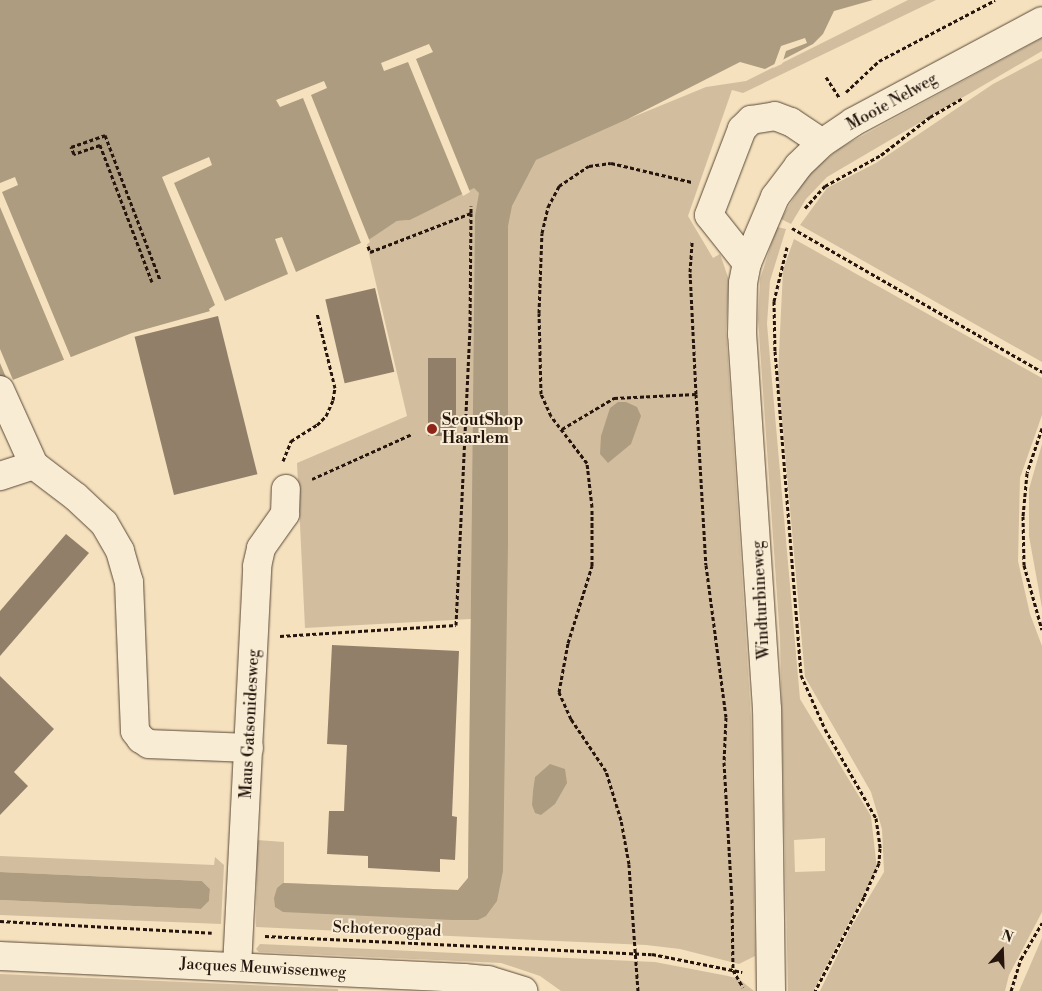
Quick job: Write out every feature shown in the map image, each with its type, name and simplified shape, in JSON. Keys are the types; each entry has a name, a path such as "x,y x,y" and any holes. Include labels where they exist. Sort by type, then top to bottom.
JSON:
{"street":[{"name":"Mooie Nelweg","path":"766,213 798,166 822,143 862,117 1042,21"},
{"path":"747,263 709,216 717,189 742,129 753,108 791,122 822,143"},
{"name":"Windturbineweg","path":"766,213 747,263 743,283 742,334 767,709 771,983"},
{"path":"0,390 34,465 76,496 104,523 120,551 129,582 136,730 140,740 149,744 249,748"},
{"path":"0,476 34,465"},
{"name":"Maus Gatsonidesweg","path":"237,967 255,638 257,566 261,548 285,514 286,490"},
{"name":"Jacques Meuwissenweg","path":"0,956 472,978 523,991"}],"path":[{"path":"839,98 879,61 995,0"},
{"path":"801,212 825,186 881,155 930,117 972,93"},
{"path":"152,282 100,145 74,154 71,147 105,135 160,280"},
{"path":"638,991 637,952 627,843 621,820 606,771 571,719 559,692 568,643 592,566 589,472 582,454 546,406 539,369 542,233 552,196 575,172 600,163 717,189"},
{"path":"255,638 456,625 470,327 471,206"},
{"path":"368,246 370,252 471,213"},
{"path":"709,216 694,231 690,258 696,394 706,565 726,717 724,762 732,899 733,970 744,991"},
{"path":"790,235 796,220"},
{"path":"797,231 1042,372"},
{"path":"788,242 774,301 775,351 801,675 825,729 876,818 880,840 880,863 816,991"},
{"path":"317,313 335,388 333,400 322,420 301,433 286,449 286,490 412,434"},
{"path":"562,429 614,398 696,394"},
{"path":"1042,428 1027,473 1023,516 1024,565 1042,630"},
{"name":"Schoteroogpad","path":"0,921 238,935 637,952 733,970 771,983"},
{"path":"1011,991 1021,959 1042,923"}],"shaded area":[{"path":"0,0 873,0 834,11 823,34 813,44 765,69 740,62 628,119 536,160 512,206 508,226 508,545 503,871 497,901 486,916 478,920 452,920 283,912 275,907 274,898 277,888 283,883 458,890 468,878 475,216 479,193 474,188 410,220 397,221 370,239 221,308 132,333 0,385"},
{"path":"908,0 936,0 743,93 732,90 688,216 713,258 720,254 729,280 726,330 751,716 755,956 739,964 680,949 646,945 256,927 257,840 284,842 284,883 458,890 468,878 471,619 305,628 297,463 407,416 366,241 397,221 410,220 445,200 628,119 706,87 746,81"},
{"path":"1042,38 1042,51 827,177 806,199 791,224 781,219 809,173 840,148"},
{"path":"1042,58 1042,362 800,225 827,188 876,163 993,84"},
{"path":"777,227 786,229 770,281 767,324 800,699 871,816 877,869 813,991 788,991 780,639 758,319 760,279","holes":["825,838 825,871 795,872 794,840"]},
{"path":"794,239 1042,378 1042,415 1020,478 1018,561 1030,614 1042,646 1042,912 1009,975 1005,991 820,991 850,929 884,872 882,829 871,792 805,677 778,374 783,270"},
{"path":"618,402 626,402 637,407 641,416 631,444 608,463 600,454 601,436 610,408"},
{"path":"1042,444 1042,608 1029,536 1029,489"},
{"path":"550,764 565,769 567,783 555,804 541,815 535,813 532,805 535,777"},
{"path":"0,856 214,865 215,857 224,865 221,924 0,915 0,900 201,909 209,901 210,889 202,881 0,872"},
{"path":"0,872 202,881 210,889 209,901 201,909 0,900"},
{"path":"1042,938 1042,991 1019,991"},
{"path":"260,944 655,962 739,979 754,991 561,991 540,976 501,963 259,952 256,949"},
{"path":"0,974 338,989 338,991 0,991"}],"pier":[{"path":"805,38 807,43 786,51 782,64 773,68 781,46"},
{"path":"429,44 433,52 416,59 470,192 463,196 408,62 384,71 381,63"},
{"path":"324,81 327,88 311,95 370,242 361,249 211,314 209,309 215,305 162,177 209,157 212,165 174,183 225,301 288,274 275,239 282,237 296,272 361,243 303,98 280,107 276,100"},
{"path":"15,177 18,185 2,192 72,360 65,362 0,207 0,183"},
{"path":"0,349 13,380 8,382 0,363"}],"building":[{"path":"375,288 394,372 345,383 325,299"},
{"path":"218,316 257,474 174,495 135,337"},
{"path":"428,358 456,358 456,436 428,436"},
{"path":"66,534 89,553 0,656 0,611"},
{"path":"332,645 459,651 452,816 457,817 455,860 440,859 440,872 368,868 368,856 327,854 329,811 344,811 347,745 327,744"},
{"path":"0,676 54,729 14,772 28,786 0,815"}],"place":[{"name":"ScoutShop Haarlem","path":"432,429"}]}
